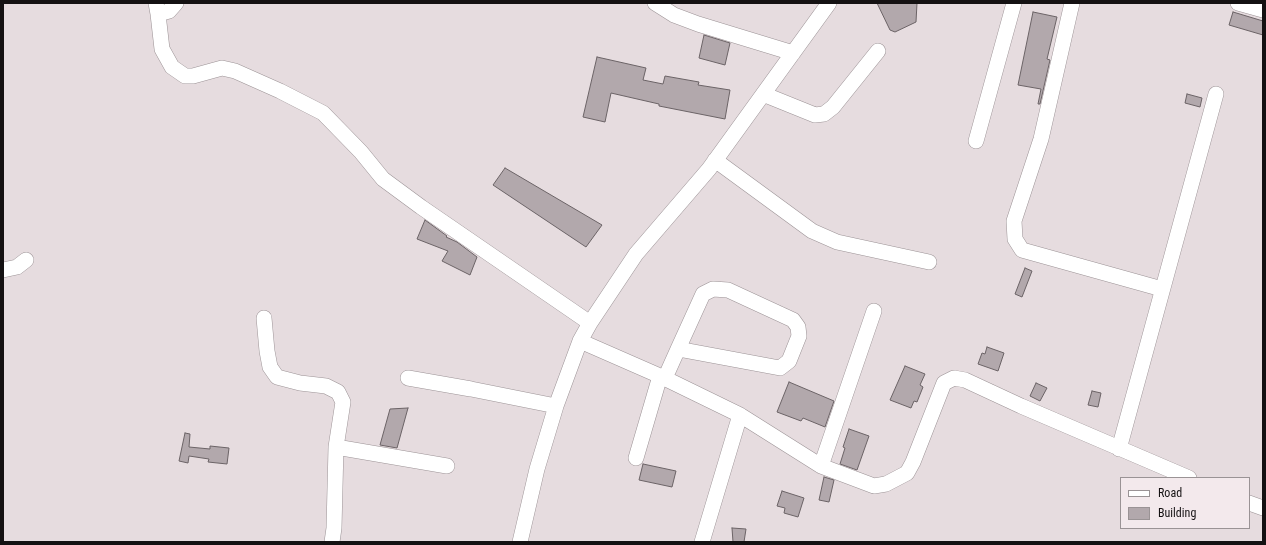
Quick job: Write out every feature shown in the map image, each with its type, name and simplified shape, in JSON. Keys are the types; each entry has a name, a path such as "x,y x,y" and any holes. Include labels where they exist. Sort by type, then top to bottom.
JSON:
{"street":[{"path":"176,3 169,11 157,8 162,48 172,67 185,76 193,76 222,68 235,71 280,91 323,113 361,152 384,179 421,207 590,323"},
{"path":"655,3 674,15 698,24 793,53"},
{"path":"520,542 537,469 556,406 580,341 590,323 636,254 715,160 829,3"},
{"path":"976,140 1014,3"},
{"path":"1072,3 1042,139 1014,221 1015,239 1022,250 1162,289"},
{"path":"1238,3 1263,10"},
{"path":"764,94 815,115 824,114 833,107 878,51"},
{"path":"1119,449 1216,94"},
{"path":"715,160 812,231 837,242 929,262"},
{"path":"3,270 17,267 26,260"},
{"path":"636,458 662,377 678,349 703,294 713,289 728,290 793,320 798,327 799,336 789,361 780,368 678,349"},
{"path":"821,466 874,311"},
{"path":"264,318 270,367 277,377 300,383 326,386 338,392 343,402 336,447 334,528 332,542"},
{"path":"580,341 662,377 740,415 821,466 874,486 886,484 907,473 913,462 944,383 954,378 965,380 1119,449 1187,477"},
{"path":"408,378 556,406"},
{"path":"702,542 740,415"},
{"path":"336,447 447,466"},
{"path":"1250,503 1263,508"}],"building":[{"path":"877,3 917,3 916,22 895,32 890,30"},
{"path":"1033,12 1057,17 1047,59 1050,60 1040,104 1038,104 1041,89 1018,85"},
{"path":"1233,12 1263,21 1263,35 1229,25"},
{"path":"704,35 730,43 725,65 699,58"},
{"path":"597,57 646,68 643,80 663,84 665,76 699,82 698,85 730,90 725,119 659,106 659,104 611,93 605,122 583,117"},
{"path":"1187,94 1202,98 1200,107 1185,103"},
{"path":"505,168 602,225 586,247 493,185"},
{"path":"425,220 447,236 446,237 457,242 477,257 470,275 442,261 448,251 417,239"},
{"path":"1025,268 1032,271 1022,297 1015,294"},
{"path":"987,347 1004,353 998,371 978,364 982,353 985,354"},
{"path":"905,366 925,374 920,385 923,387 917,402 914,401 911,408 890,400"},
{"path":"789,382 834,401 825,427 803,418 801,421 777,412"},
{"path":"1036,383 1047,388 1040,401 1030,396"},
{"path":"1092,391 1101,393 1098,407 1088,405"},
{"path":"408,408 397,448 380,445 390,409"},
{"path":"849,429 869,436 857,470 840,464 845,448 843,447"},
{"path":"185,433 190,434 189,447 210,449 210,446 229,448 227,464 208,462 209,459 189,456 188,463 179,461"},
{"path":"643,464 676,471 672,487 639,480"},
{"path":"824,477 834,480 829,502 819,500"},
{"path":"782,491 804,498 798,517 784,513 785,508 777,506"},
{"path":"732,528 746,529 744,542 733,542"}]}
